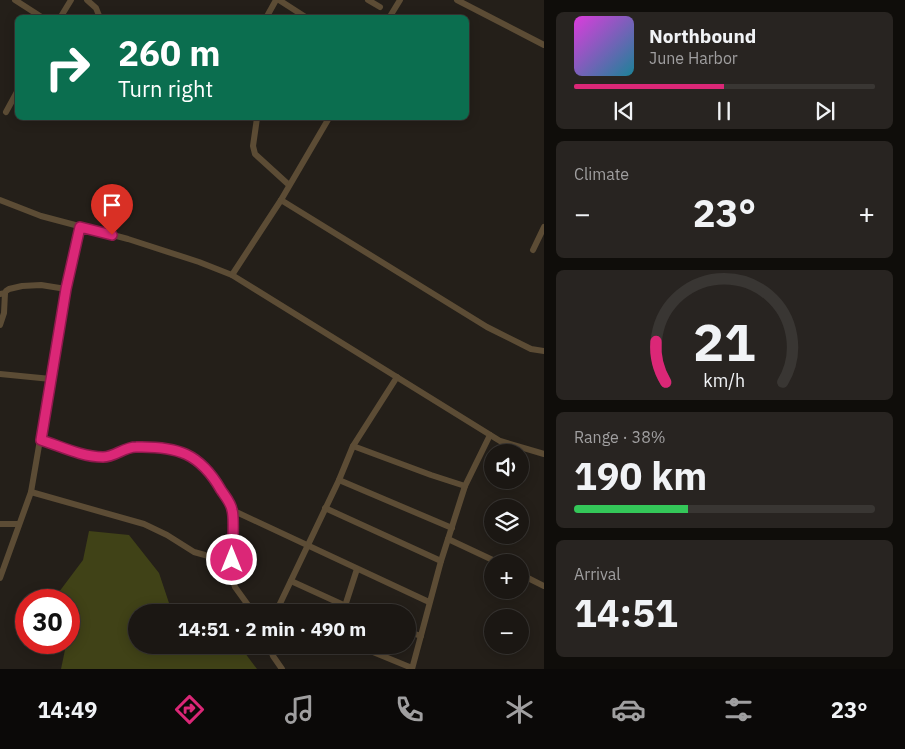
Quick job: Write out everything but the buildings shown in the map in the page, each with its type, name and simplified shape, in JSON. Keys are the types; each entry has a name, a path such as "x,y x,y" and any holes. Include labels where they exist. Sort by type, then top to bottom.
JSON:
{"street":[{"path":"15,0 38,15"},
{"path":"62,15 72,0"},
{"path":"87,0 96,8 99,15"},
{"path":"268,15 277,0 302,15"},
{"path":"368,0 380,7"},
{"path":"391,15 400,0"},
{"path":"457,0 544,45"},
{"path":"6,112 15,96"},
{"path":"257,120 253,146 255,154 290,185"},
{"path":"232,275 281,200 328,120"},
{"path":"0,200 42,216 128,239 232,275 490,435 513,446 544,454"},
{"path":"281,200 487,327 531,349 544,351"},
{"path":"0,578 31,492 66,289 80,227"},
{"path":"533,250 544,227"},
{"path":"0,325 4,313 3,294 9,289 32,285 66,289"},
{"path":"0,374 51,379"},
{"path":"281,604 353,446 397,377"},
{"path":"378,654 412,668 429,602 465,486 490,435"},
{"path":"41,440 84,454 102,457 129,447 176,450 194,457 216,482 232,510 232,560 235,587 247,604"},
{"path":"353,446 431,476 465,486"},
{"path":"339,480 452,528"},
{"path":"31,492 155,528 194,552 232,560"},
{"path":"325,508 441,561"},
{"path":"232,510 429,602"},
{"path":"0,524 19,524"},
{"path":"448,539 484,556"},
{"path":"346,604 357,568"},
{"path":"529,578 544,586"},
{"path":"291,581 341,604"},
{"path":"416,634 421,636"},
{"path":"272,654 282,669"}],"green space":[{"path":"89,531 129,535 159,573 169,604 128,604 128,654 246,654 257,669 61,669 64,654 80,654 80,589 61,589 83,560"}],"route":[{"path":"112,235 80,227 66,289 41,440 84,454 102,457 129,447 138,447 176,450 194,457 216,482 232,510 232,560"}]}
